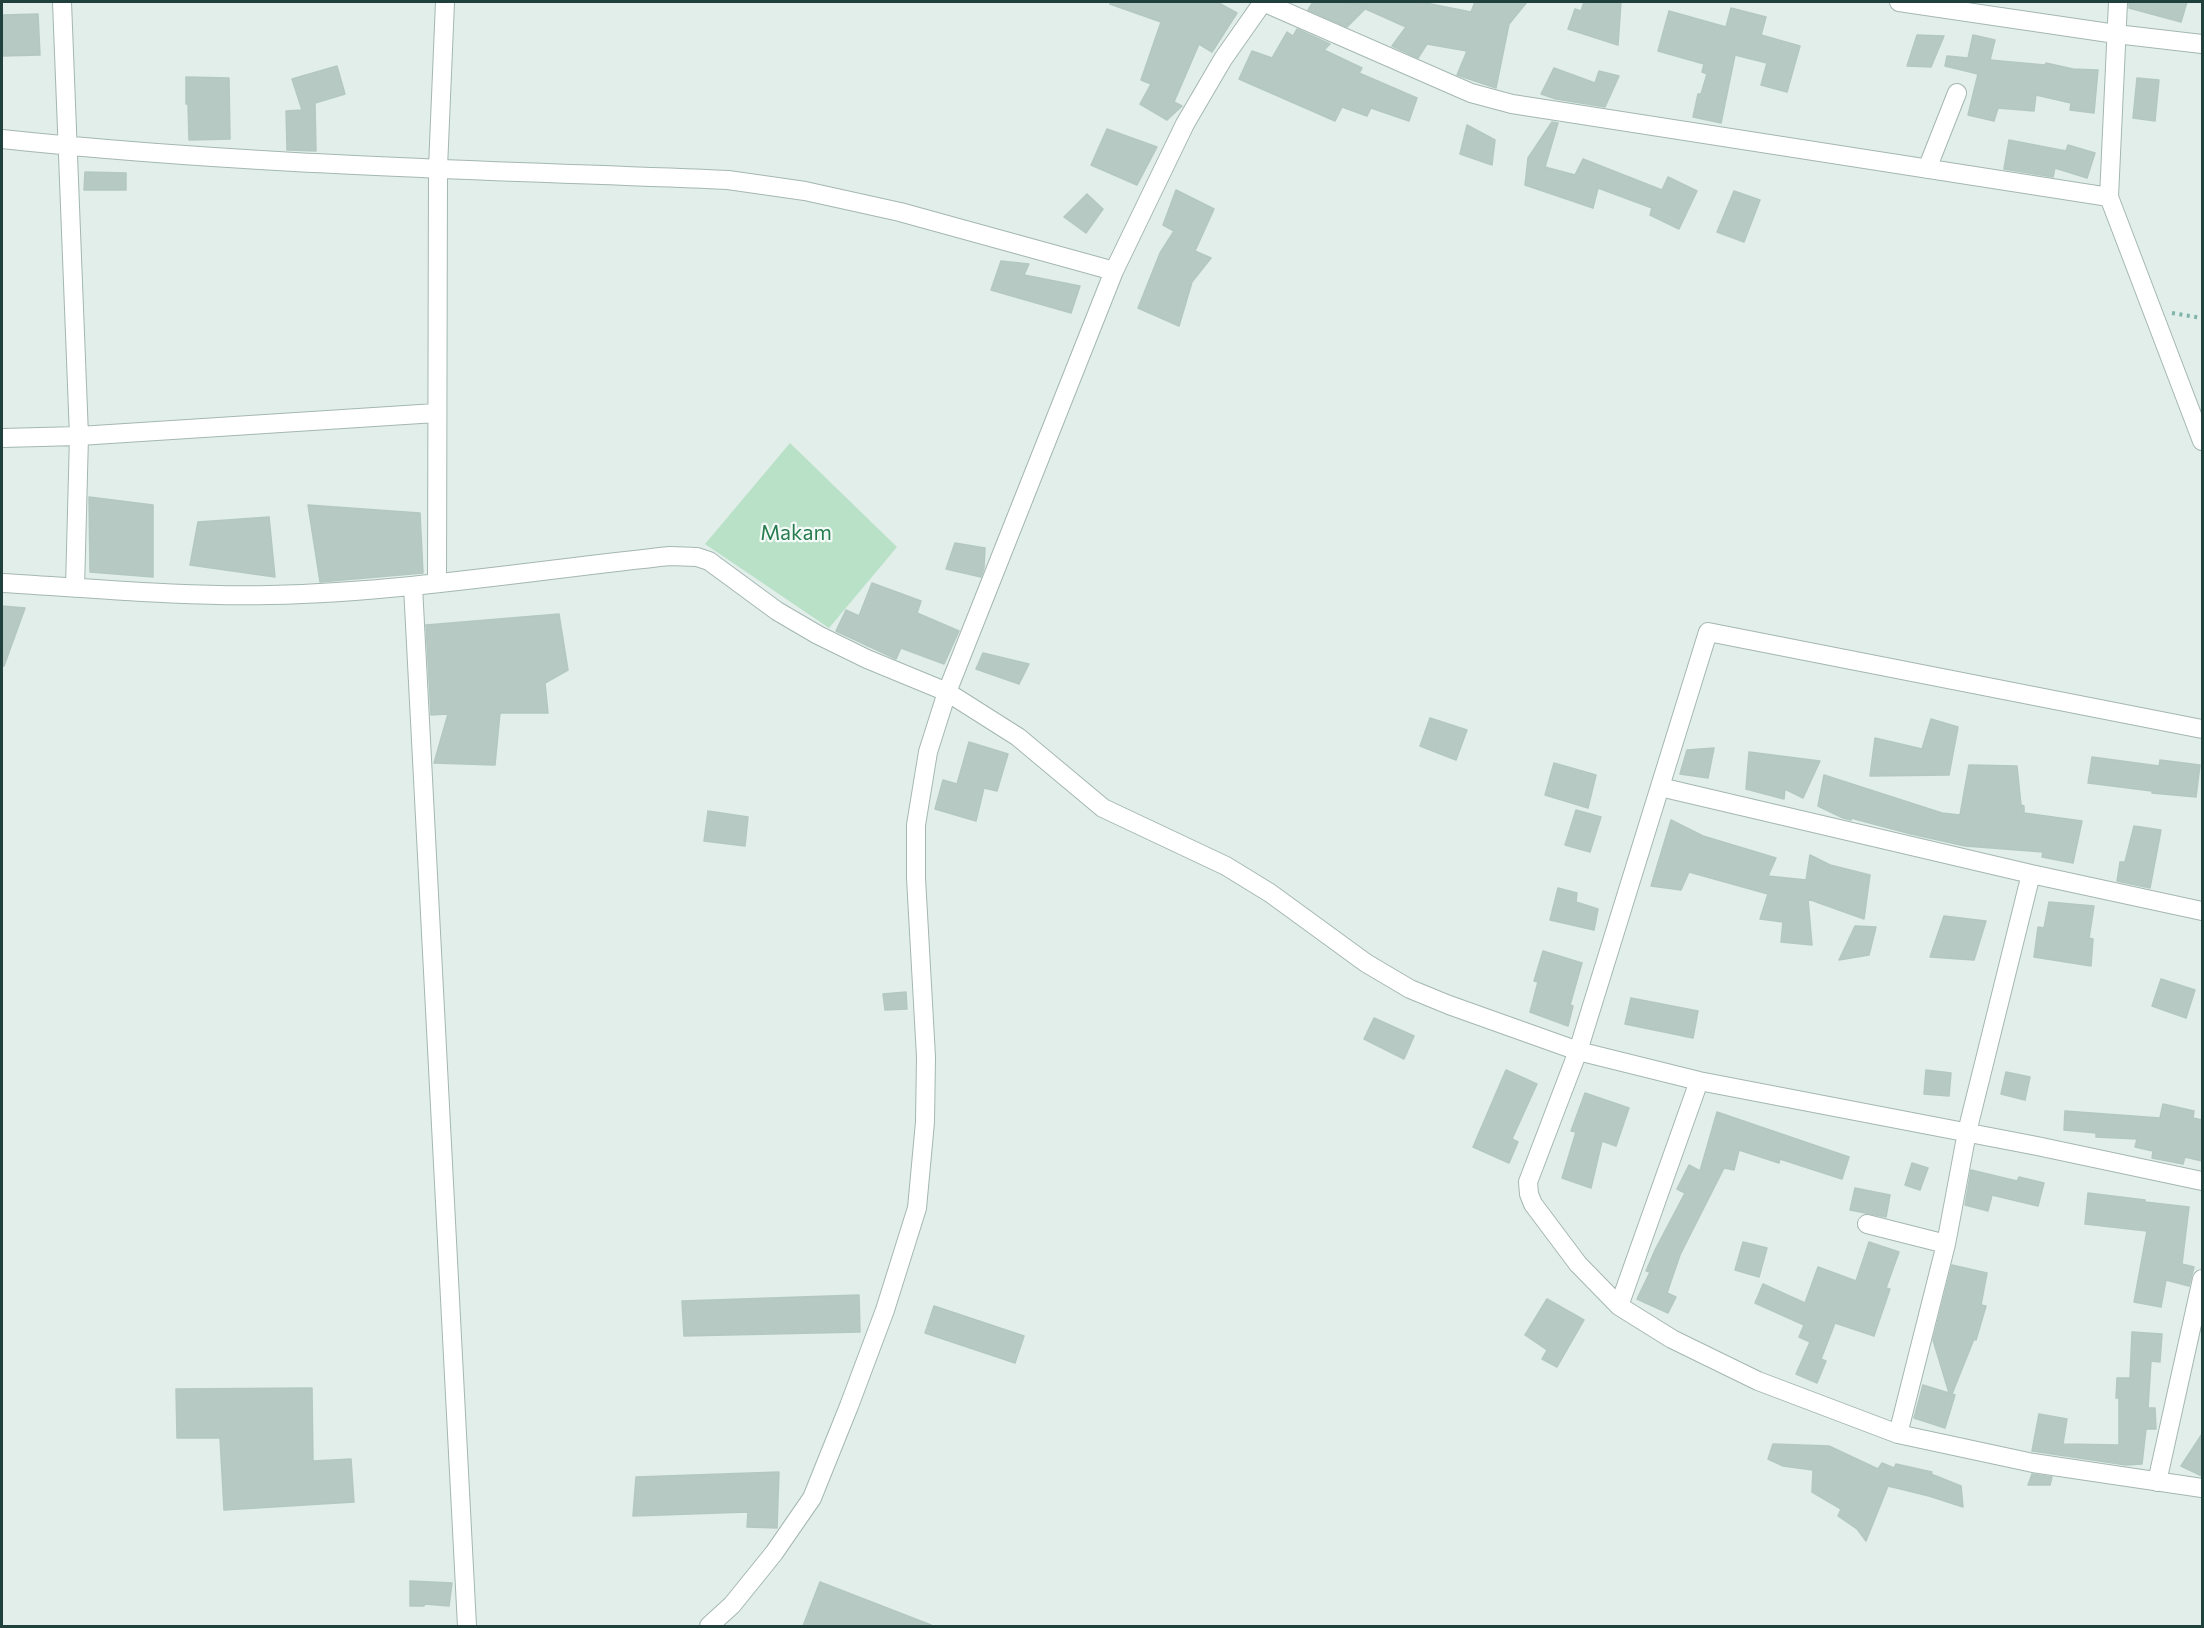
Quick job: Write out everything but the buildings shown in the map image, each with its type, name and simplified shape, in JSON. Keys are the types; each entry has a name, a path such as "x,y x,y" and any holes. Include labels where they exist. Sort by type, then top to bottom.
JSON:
{"street":[{"path":"62,2 79,436 75,588"},
{"path":"437,583 438,168 445,2"},
{"path":"709,1626 732,1605 774,1553 812,1498 885,1310 917,1208 925,1122 926,1057 916,878 916,825 928,752 947,692 1114,271 1185,124 1223,59 1263,2 1471,93 1492,100 2109,197"},
{"path":"1899,2 2116,34 2202,44"},
{"path":"2118,2 2109,197 2202,441"},
{"path":"1927,169 1957,93"},
{"path":"2,139 67,146 438,168 728,180 805,190 900,212 1114,271"},
{"path":"2,438 79,436 436,413"},
{"path":"2,583 125,592 269,595 413,586 670,556 697,556 720,569 777,611 818,634 867,659 947,692 1018,737 1103,808 1226,866 1270,892 1330,939 1410,989 1578,1051 1699,1081 1967,1132 2202,1181"},
{"path":"413,586 467,1626"},
{"path":"2202,729 1708,632 1578,1051 1528,1182 1533,1204 1578,1264 1619,1306 1672,1339 1758,1381 1898,1434 2033,1462 2202,1488"},
{"path":"1660,787 2031,874 2202,911"},
{"path":"1898,1434 1946,1244 1967,1132 2031,874"},
{"path":"1619,1306 1699,1081"},
{"path":"1867,1224 1946,1244"},
{"path":"2157,1482 2202,1279"}],"path":[{"path":"2151,309 2202,318"}],"green space":[{"name":"Makam","path":"790,443 897,547 829,628 705,544"}]}
